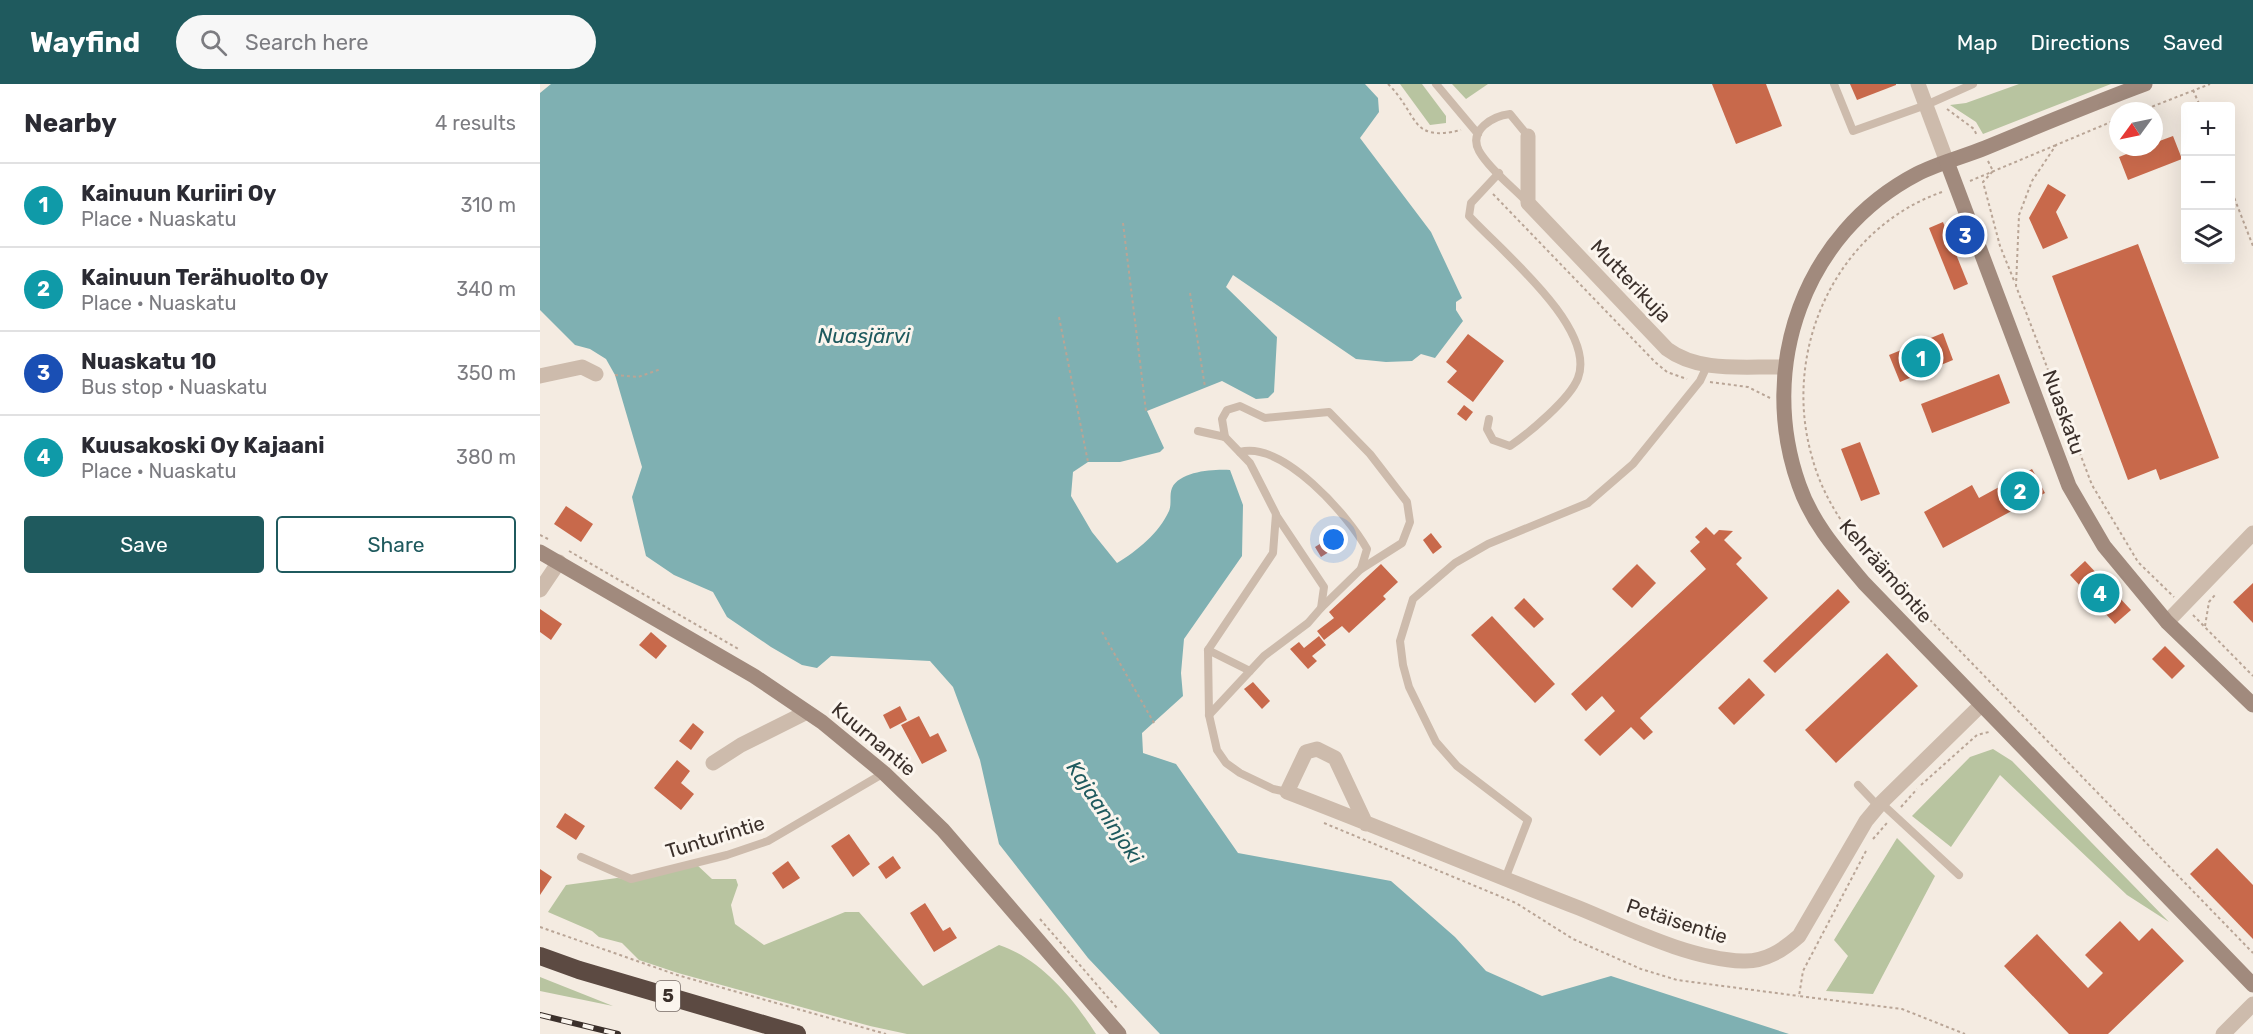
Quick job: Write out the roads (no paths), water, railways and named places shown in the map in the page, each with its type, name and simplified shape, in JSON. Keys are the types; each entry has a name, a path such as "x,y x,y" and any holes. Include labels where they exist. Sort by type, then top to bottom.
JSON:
{"highway":[{"name":"5","path":"540,956 579,970 797,1034"}],"street":[{"name":"Nuaskatu","path":"1918,84 2069,486 2104,546 2168,622 2253,705"},
{"name":"Kehräämöntie","path":"2145,84 1917,174 1865,209 1837,239 1808,285 1791,327 1783,368 1786,438 1799,485 1823,533 1864,583 2253,985"},
{"path":"1528,136 1528,203"},
{"name":"Mutterikuja","path":"1528,203 1667,349 1680,359 1707,366 1783,368"},
{"path":"540,376 582,367 596,374"},
{"path":"2168,622 2253,533"},
{"name":"Kuurnantie","path":"540,552 696,640 807,712 884,773 943,830 1119,1034"},
{"path":"540,590 558,562"},
{"name":"Petäisentie","path":"1287,792 1667,943 1726,959 1745,961 1768,957 1786,948 1799,936 1866,821 1879,804 1981,705"},
{"path":"713,763 741,745 807,712"},
{"path":"1287,792 1306,752 1317,749 1335,758 1366,824"},
{"path":"2223,1034 2253,1004"}],"lane":[{"path":"1436,84 1475,131 1478,150 1528,203"},
{"path":"1834,84 1853,131 1926,105 1973,84"},
{"path":"1475,131 1498,116 1510,114 1528,136"},
{"path":"1489,419 1487,429 1493,440 1510,446 1533,430 1557,404 1577,380 1581,366 1579,350 1568,324 1539,287 1469,216 1471,203 1499,174"},
{"path":"1504,879 1528,820 1457,766 1436,742 1408,687 1403,665 1400,641 1413,599 1463,558 1488,544 1588,502 1633,464 1700,381 1707,366"},
{"path":"1209,715 1250,671 1361,569 1402,543 1410,522 1407,502 1370,454 1329,412 1265,418 1240,406 1227,410 1222,419 1225,437"},
{"path":"1198,431 1225,437 1250,463 1276,514 1324,587 1321,608"},
{"path":"1240,452 1251,449 1290,465 1324,496 1354,526 1367,549 1361,569"},
{"path":"1276,514 1273,553 1208,650 1209,715 1217,750 1226,763 1273,789 1287,792"},
{"path":"1208,650 1250,671"},
{"name":"Tunturintie","path":"581,857 632,879 727,855 768,841 884,773"},
{"path":"1858,785 1959,875"}],"water":[{"name":"Nuasjärvi","path":"551,84 1365,84 1378,98 1379,112 1360,138 1431,232 1462,298 1456,302 1456,310 1463,321 1435,358 1421,354 1412,361 1386,362 1356,359 1233,275 1226,287 1277,337 1274,392 1268,398 1256,399 1222,381 1147,411 1164,448 1160,452 1120,462 1088,462 1073,472 1071,496 1092,532 1117,563 1140,547 1159,527 1169,511 1172,488 1182,478 1198,472 1230,470 1243,505 1242,556 1184,639 1181,673 1183,696 1142,733 1143,753 1176,764 1238,853 1391,881 1455,937 1486,971 1542,996 1611,976 1789,1034 1160,1034 1088,958 999,844 980,760 953,687 930,661 831,656 817,668 802,665 727,617 713,592 674,575 646,556 632,497 642,467 615,375 606,359 590,349 575,345 540,310 540,93"}],"railway":[{"path":"540,1015 618,1034"}],"place":[{"name":"Nuaskatu 10","path":"1965,235"},
{"name":"Kainuun Kuriiri Oy","path":"1921,358"},
{"name":"Kainuun Terähuolto Oy","path":"2020,491"},
{"name":"Kuusakoski Oy Kajaani","path":"2100,593"}],"water label":[{"name":"Kajaaninjoki","path":"1105,812"}]}
